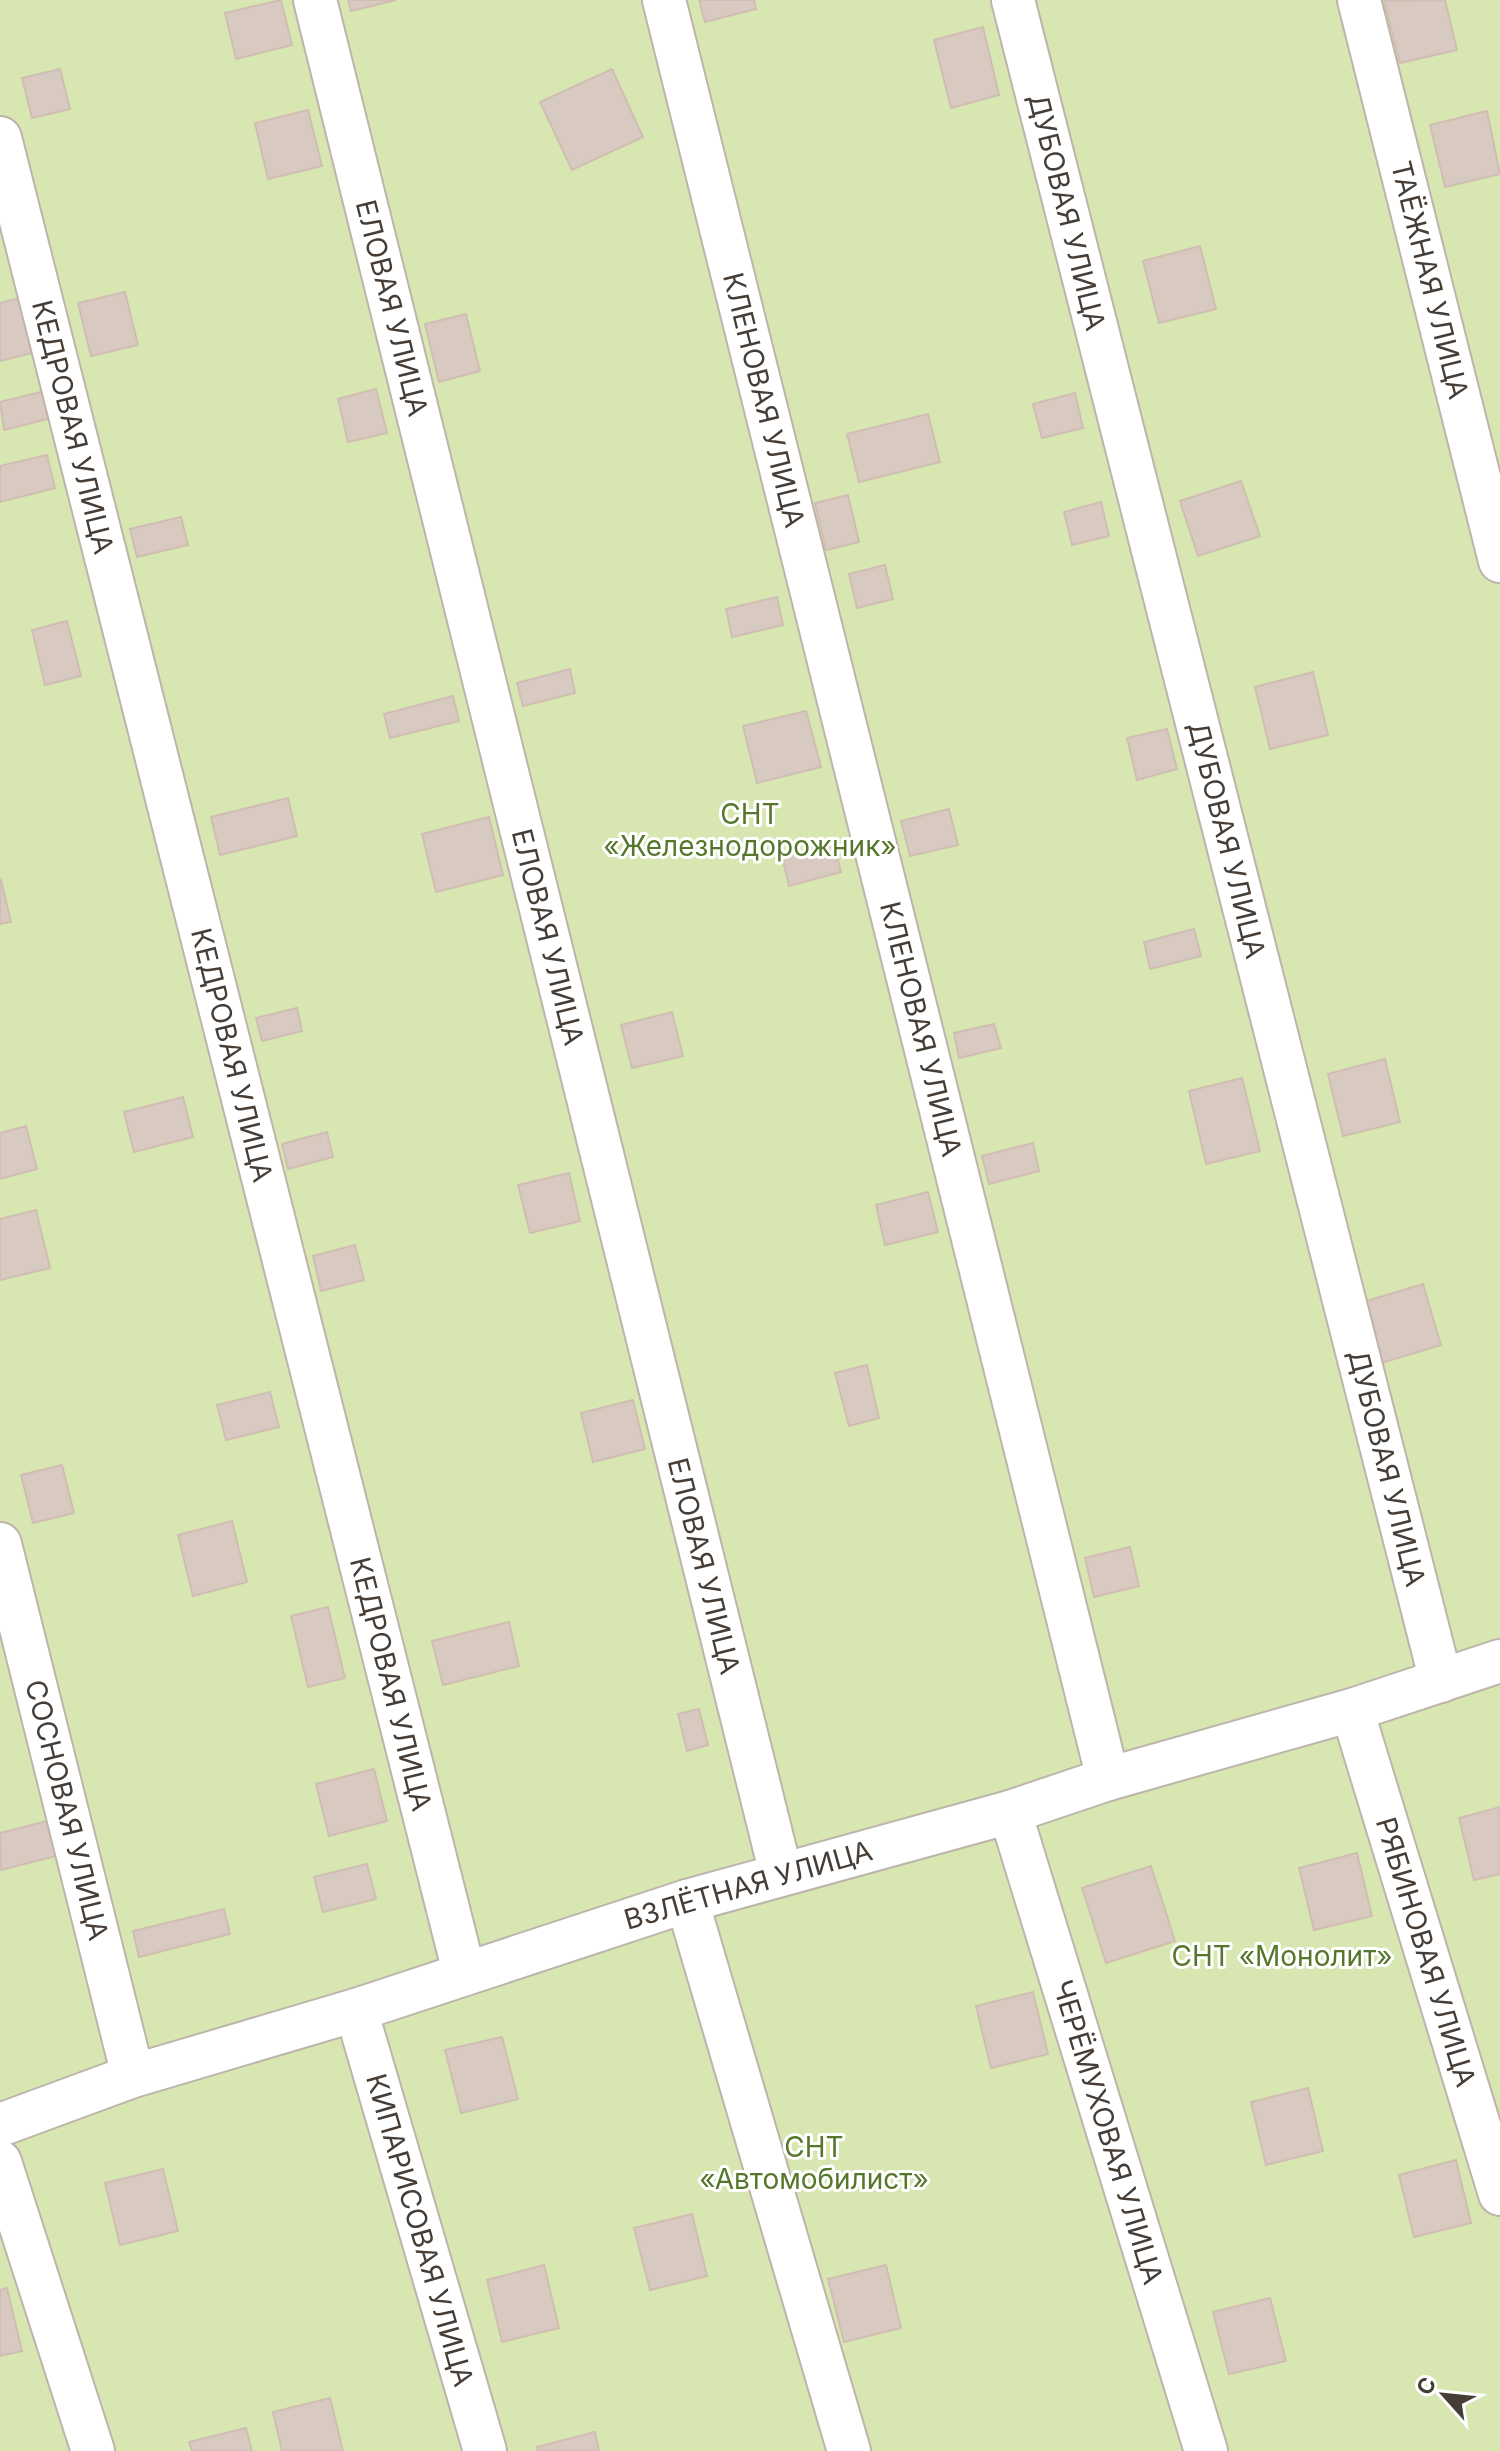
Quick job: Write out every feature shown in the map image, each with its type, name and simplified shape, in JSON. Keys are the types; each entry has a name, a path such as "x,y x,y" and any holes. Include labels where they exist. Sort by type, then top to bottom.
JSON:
{"street":[{"name":"ЕЛОВАЯ УЛИЦА","path":"315,0 781,1874"},
{"name":"КЛЕНОВАЯ УЛИЦА","path":"664,0 1108,1779"},
{"name":"ДУБОВАЯ УЛИЦА","path":"1013,0 1441,1681"},
{"name":"ТАЁЖНАЯ УЛИЦА","path":"1359,0 1500,561"},
{"name":"КЕДРОВАЯ УЛИЦА","path":"0,138 464,1972"},
{"name":"СОСНОВАЯ УЛИЦА","path":"0,1544 133,2076"},
{"name":"ВЗЛЁТНАЯ УЛИЦА","path":"0,2125 133,2076 356,2010 687,1901 1010,1812 1108,1779 1352,1710 1500,1661"},
{"name":"РЯБИНОВАЯ УЛИЦА","path":"1352,1710 1500,2194"},
{"name":"ЧЕРЁМУХОВАЯ УЛИЦА","path":"1010,1812 1206,2451"},
{"path":"687,1901 849,2451"},
{"name":"КИПАРИСОВАЯ УЛИЦА","path":"356,2010 485,2451"},
{"path":"0,2162 93,2451"}],"green space":[{"name":"СНТ «Железнодорожник»","path":"0,0 1500,0 1500,2451 0,2451"}],"building":[{"path":"281,0 292,45 236,59 225,13"},
{"path":"348,0 396,0 351,11"},
{"path":"699,0 754,0 756,9 705,22"},
{"path":"1445,0 1457,50 1400,63 1384,1"},
{"path":"983,27 999,95 951,108 934,40"},
{"path":"60,69 70,109 32,118 22,78"},
{"path":"612,69 643,137 572,170 540,102"},
{"path":"308,110 322,166 268,179 255,123"},
{"path":"1487,111 1500,174 1445,187 1430,125"},
{"path":"1200,246 1216,309 1159,323 1143,261"},
{"path":"125,292 138,345 91,356 78,303"},
{"path":"23,297 36,352 0,361 0,303"},
{"path":"466,314 480,371 439,382 425,324"},
{"path":"376,389 387,433 348,442 338,399"},
{"path":"45,391 51,418 4,430 0,402"},
{"path":"1075,393 1083,428 1042,438 1033,404"},
{"path":"928,414 940,462 859,482 847,434"},
{"path":"47,455 55,488 0,502 0,466"},
{"path":"1241,481 1260,536 1198,556 1180,501"},
{"path":"848,495 859,542 826,550 815,503"},
{"path":"1101,502 1109,536 1072,545 1064,512"},
{"path":"181,517 188,545 137,557 130,529"},
{"path":"885,565 893,599 857,608 849,574"},
{"path":"777,597 783,625 732,637 726,609"},
{"path":"67,621 81,676 45,685 32,630"},
{"path":"570,669 575,693 523,706 517,683"},
{"path":"1313,672 1328,735 1270,749 1255,687"},
{"path":"453,696 459,721 390,738 384,714"},
{"path":"806,711 821,767 757,783 743,726"},
{"path":"1167,729 1177,769 1137,780 1127,738"},
{"path":"288,798 297,836 220,855 211,817"},
{"path":"949,809 958,845 910,856 901,821"},
{"path":"489,817 503,875 436,892 422,834"},
{"path":"834,843 841,872 789,886 782,856"},
{"path":"0,881 11,922 0,924"},
{"path":"1194,929 1201,956 1150,969 1144,942"},
{"path":"297,1008 302,1031 262,1041 256,1018"},
{"path":"672,1012 683,1056 632,1068 621,1025"},
{"path":"994,1024 1001,1048 959,1058 954,1033"},
{"path":"1385,1059 1400,1122 1343,1136 1328,1074"},
{"path":"1242,1078 1260,1151 1206,1164 1189,1091"},
{"path":"183,1097 193,1137 134,1152 124,1112"},
{"path":"26,1126 37,1169 0,1179 0,1133"},
{"path":"327,1132 333,1157 288,1169 282,1144"},
{"path":"1033,1143 1039,1171 989,1184 982,1156"},
{"path":"569,1173 580,1221 530,1233 518,1185"},
{"path":"928,1192 938,1232 885,1245 876,1205"},
{"path":"36,1210 50,1268 0,1280 0,1219"},
{"path":"355,1245 364,1280 321,1291 313,1256"},
{"path":"1423,1284 1441,1345 1378,1364 1360,1303"},
{"path":"867,1365 879,1418 849,1426 835,1373"},
{"path":"270,1392 279,1427 226,1440 217,1405"},
{"path":"633,1400 645,1449 593,1462 581,1413"},
{"path":"62,1465 74,1513 33,1523 21,1475"},
{"path":"232,1521 247,1582 193,1596 178,1535"},
{"path":"1130,1547 1139,1586 1094,1597 1085,1558"},
{"path":"328,1607 345,1678 308,1687 291,1616"},
{"path":"509,1622 519,1666 443,1685 432,1641"},
{"path":"699,1709 708,1745 687,1751 678,1714"},
{"path":"374,1769 387,1821 329,1836 316,1784"},
{"path":"1500,1807 1500,1874 1474,1880 1459,1818"},
{"path":"55,1819 64,1854 1,1870 0,1833"},
{"path":"1357,1853 1372,1916 1314,1930 1299,1868"},
{"path":"367,1864 376,1899 323,1912 314,1877"},
{"path":"1151,1866 1175,1941 1106,1963 1082,1888"},
{"path":"224,1909 230,1934 139,1957 133,1931"},
{"path":"1033,1992 1048,2054 991,2068 976,2006"},
{"path":"502,2037 518,2099 461,2113 445,2050"},
{"path":"1308,2088 1323,2151 1266,2165 1251,2102"},
{"path":"1456,2160 1471,2223 1414,2237 1399,2175"},
{"path":"163,2169 178,2231 120,2245 105,2183"},
{"path":"692,2214 707,2276 650,2290 634,2228"},
{"path":"544,2265 559,2328 502,2342 487,2280"},
{"path":"886,2265 901,2328 844,2342 828,2279"},
{"path":"7,2288 22,2351 0,2356 0,2290"},
{"path":"1270,2298 1286,2361 1229,2374 1213,2312"},
{"path":"330,2398 343,2451 282,2451 273,2412"},
{"path":"246,2428 252,2451 192,2451 189,2442"},
{"path":"595,2432 599,2451 538,2451 537,2447"}],"park label":[{"name":"СНТ «Монолит»","path":"1282,1956"},
{"name":"СНТ «Автомобилист»","path":"814,2163"}]}
